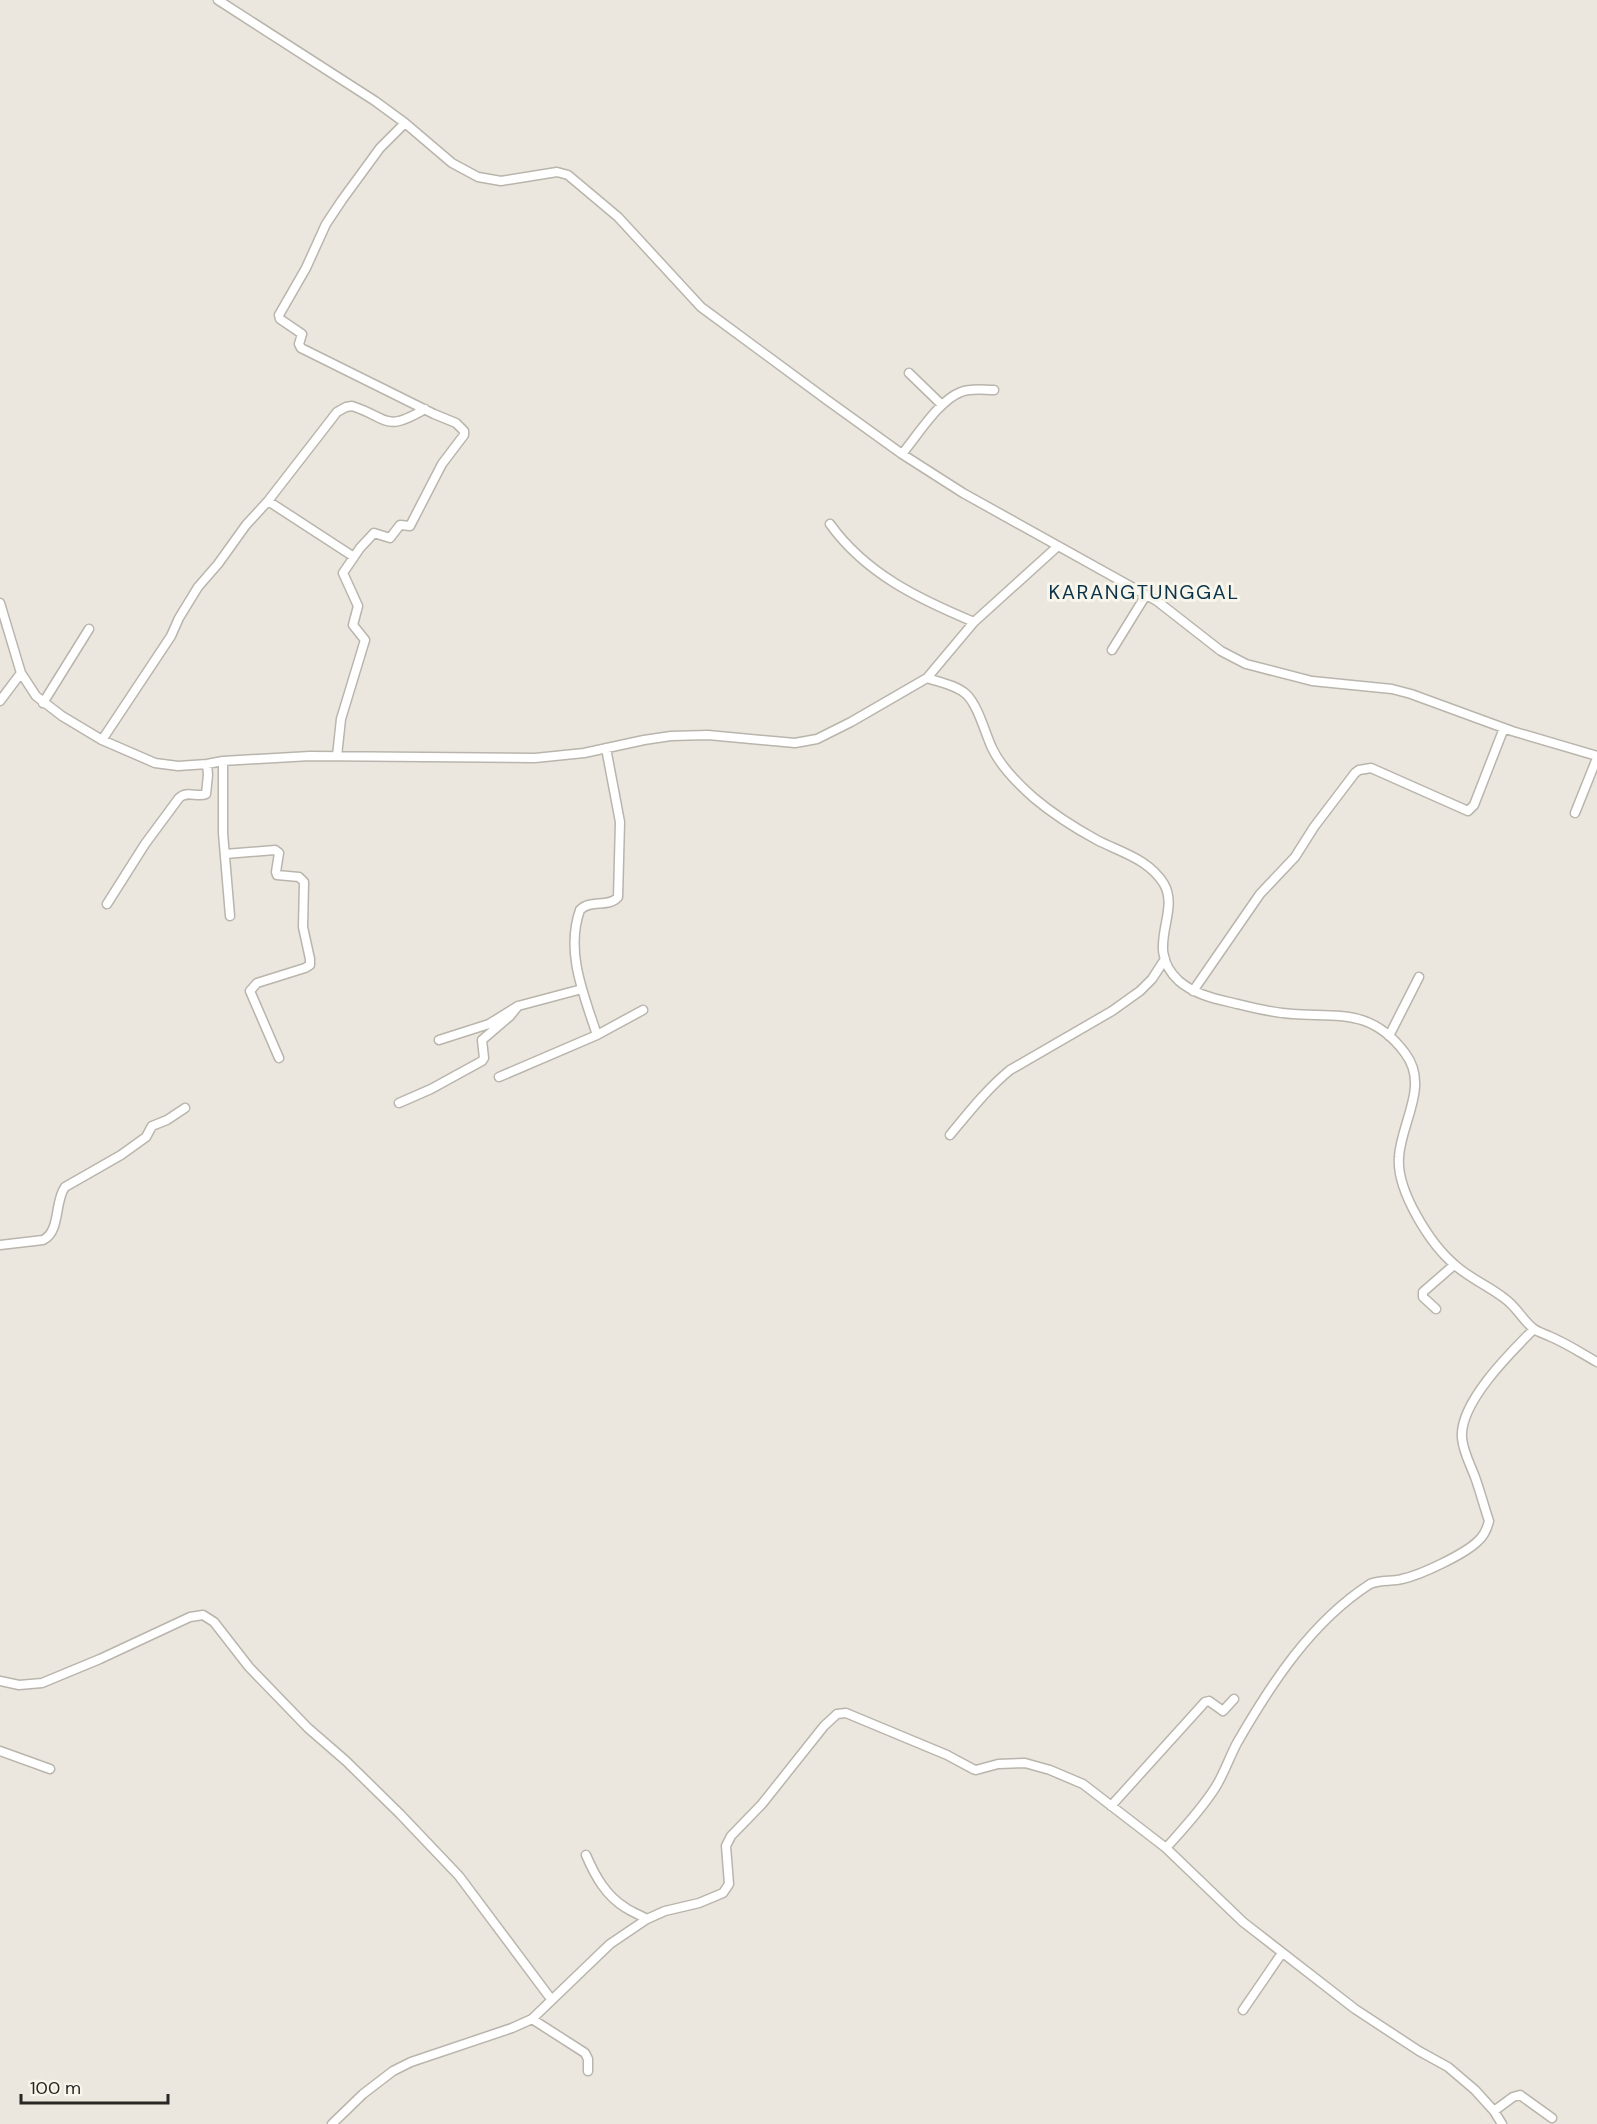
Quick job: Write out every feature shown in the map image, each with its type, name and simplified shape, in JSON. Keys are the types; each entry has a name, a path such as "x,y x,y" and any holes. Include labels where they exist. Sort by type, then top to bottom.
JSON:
{"street":[{"path":"218,0 405,123 452,163 478,177 501,181 556,172 568,175 618,217 687,295 701,307 902,453 963,493 1146,595 1221,651 1246,664 1312,681 1392,689 1597,757 1575,813"},
{"path":"337,756 341,719 366,640 353,625 358,604 342,575 374,533 390,538 400,525 409,527 442,464 464,435 464,430 456,423 301,348 299,344 302,333 280,319 279,315 306,268 326,224 380,148 405,123"},
{"path":"909,373 942,405"},
{"path":"902,453 942,405 959,392 994,390"},
{"path":"102,740 171,636 198,587 340,410 352,406 389,422 405,420 425,409"},
{"path":"268,501 354,557"},
{"path":"830,524 855,554 893,583 935,606 974,622"},
{"path":"0,603 21,673 36,696 62,716 102,740 154,763 178,766 223,761 337,756 535,758 584,753 653,738 708,735 776,742 807,742 830,734 927,678 974,622 1058,546"},
{"path":"1112,650 1146,595"},
{"path":"43,703 89,629"},
{"path":"0,701 21,673"},
{"path":"927,678 957,689 969,698 999,760 1031,796 1051,812 1097,840 1134,857 1158,877 1165,887 1168,903 1162,945 1165,959 1173,975 1193,991 1215,999 1262,1010 1294,1014 1345,1015 1360,1019 1389,1036 1410,1060 1415,1074 1413,1100 1398,1159 1402,1182 1416,1213 1428,1232 1454,1265 1505,1298 1518,1309 1534,1329 1597,1362"},
{"path":"1193,991 1260,894 1295,857 1355,772 1371,768 1468,811 1474,805 1504,728"},
{"path":"597,1035 582,989 574,949 579,912 587,904 614,902 618,897 620,822 606,748"},
{"path":"223,761 223,833 230,916"},
{"path":"107,904 145,843 180,796 206,794 207,764"},
{"path":"225,854 275,850 279,853 277,875 299,877 304,882 303,927 310,965 257,983 250,993 266,1023 279,1058"},
{"path":"950,1135 982,1096 1001,1078 1112,1011 1140,991 1149,983 1165,959"},
{"path":"1389,1036 1419,977"},
{"path":"439,1040 489,1024 518,1006 582,989"},
{"path":"399,1103 480,1063 484,1058 482,1040 518,1006"},
{"path":"499,1077 597,1035 643,1010"},
{"path":"0,1245 43,1240 49,1237 60,1195 65,1187 121,1155 146,1137 152,1126 167,1120 185,1108"},
{"path":"1436,1309 1423,1297 1423,1292 1454,1265"},
{"path":"1166,1848 1209,1797 1235,1747 1269,1691 1314,1632 1370,1584 1382,1580 1399,1580 1422,1572 1465,1551 1482,1537 1489,1521 1464,1446 1462,1428 1479,1392 1534,1329"},
{"path":"0,1681 19,1685 42,1683 190,1617 200,1615 209,1618 249,1666 308,1728 346,1761 459,1876 551,1999"},
{"path":"1111,1806 1205,1702 1209,1701 1223,1711 1234,1699"},
{"path":"332,2124 369,2088 393,2071 411,2062 532,2019 610,1944 647,1919 665,1911 717,1897 725,1892 729,1882 726,1846 730,1836 762,1804 824,1726 837,1714 846,1713 947,1755 961,1765 976,1770 1009,1762 1025,1763 1050,1770 1083,1784 1166,1848 1243,1922 1282,1953 1365,2016 1448,2067 1475,2090 1494,2111 1502,2124"},
{"path":"0,1751 50,1769"},
{"path":"586,1855 595,1876 605,1889 624,1907 647,1919"},
{"path":"1243,2010 1282,1953"},
{"path":"532,2019 585,2054 588,2059 588,2071"},
{"path":"1494,2111 1513,2097 1520,2095 1552,2118"}],"district":[{"name":"KARANGTUNGGAL","path":"1144,592"}]}
